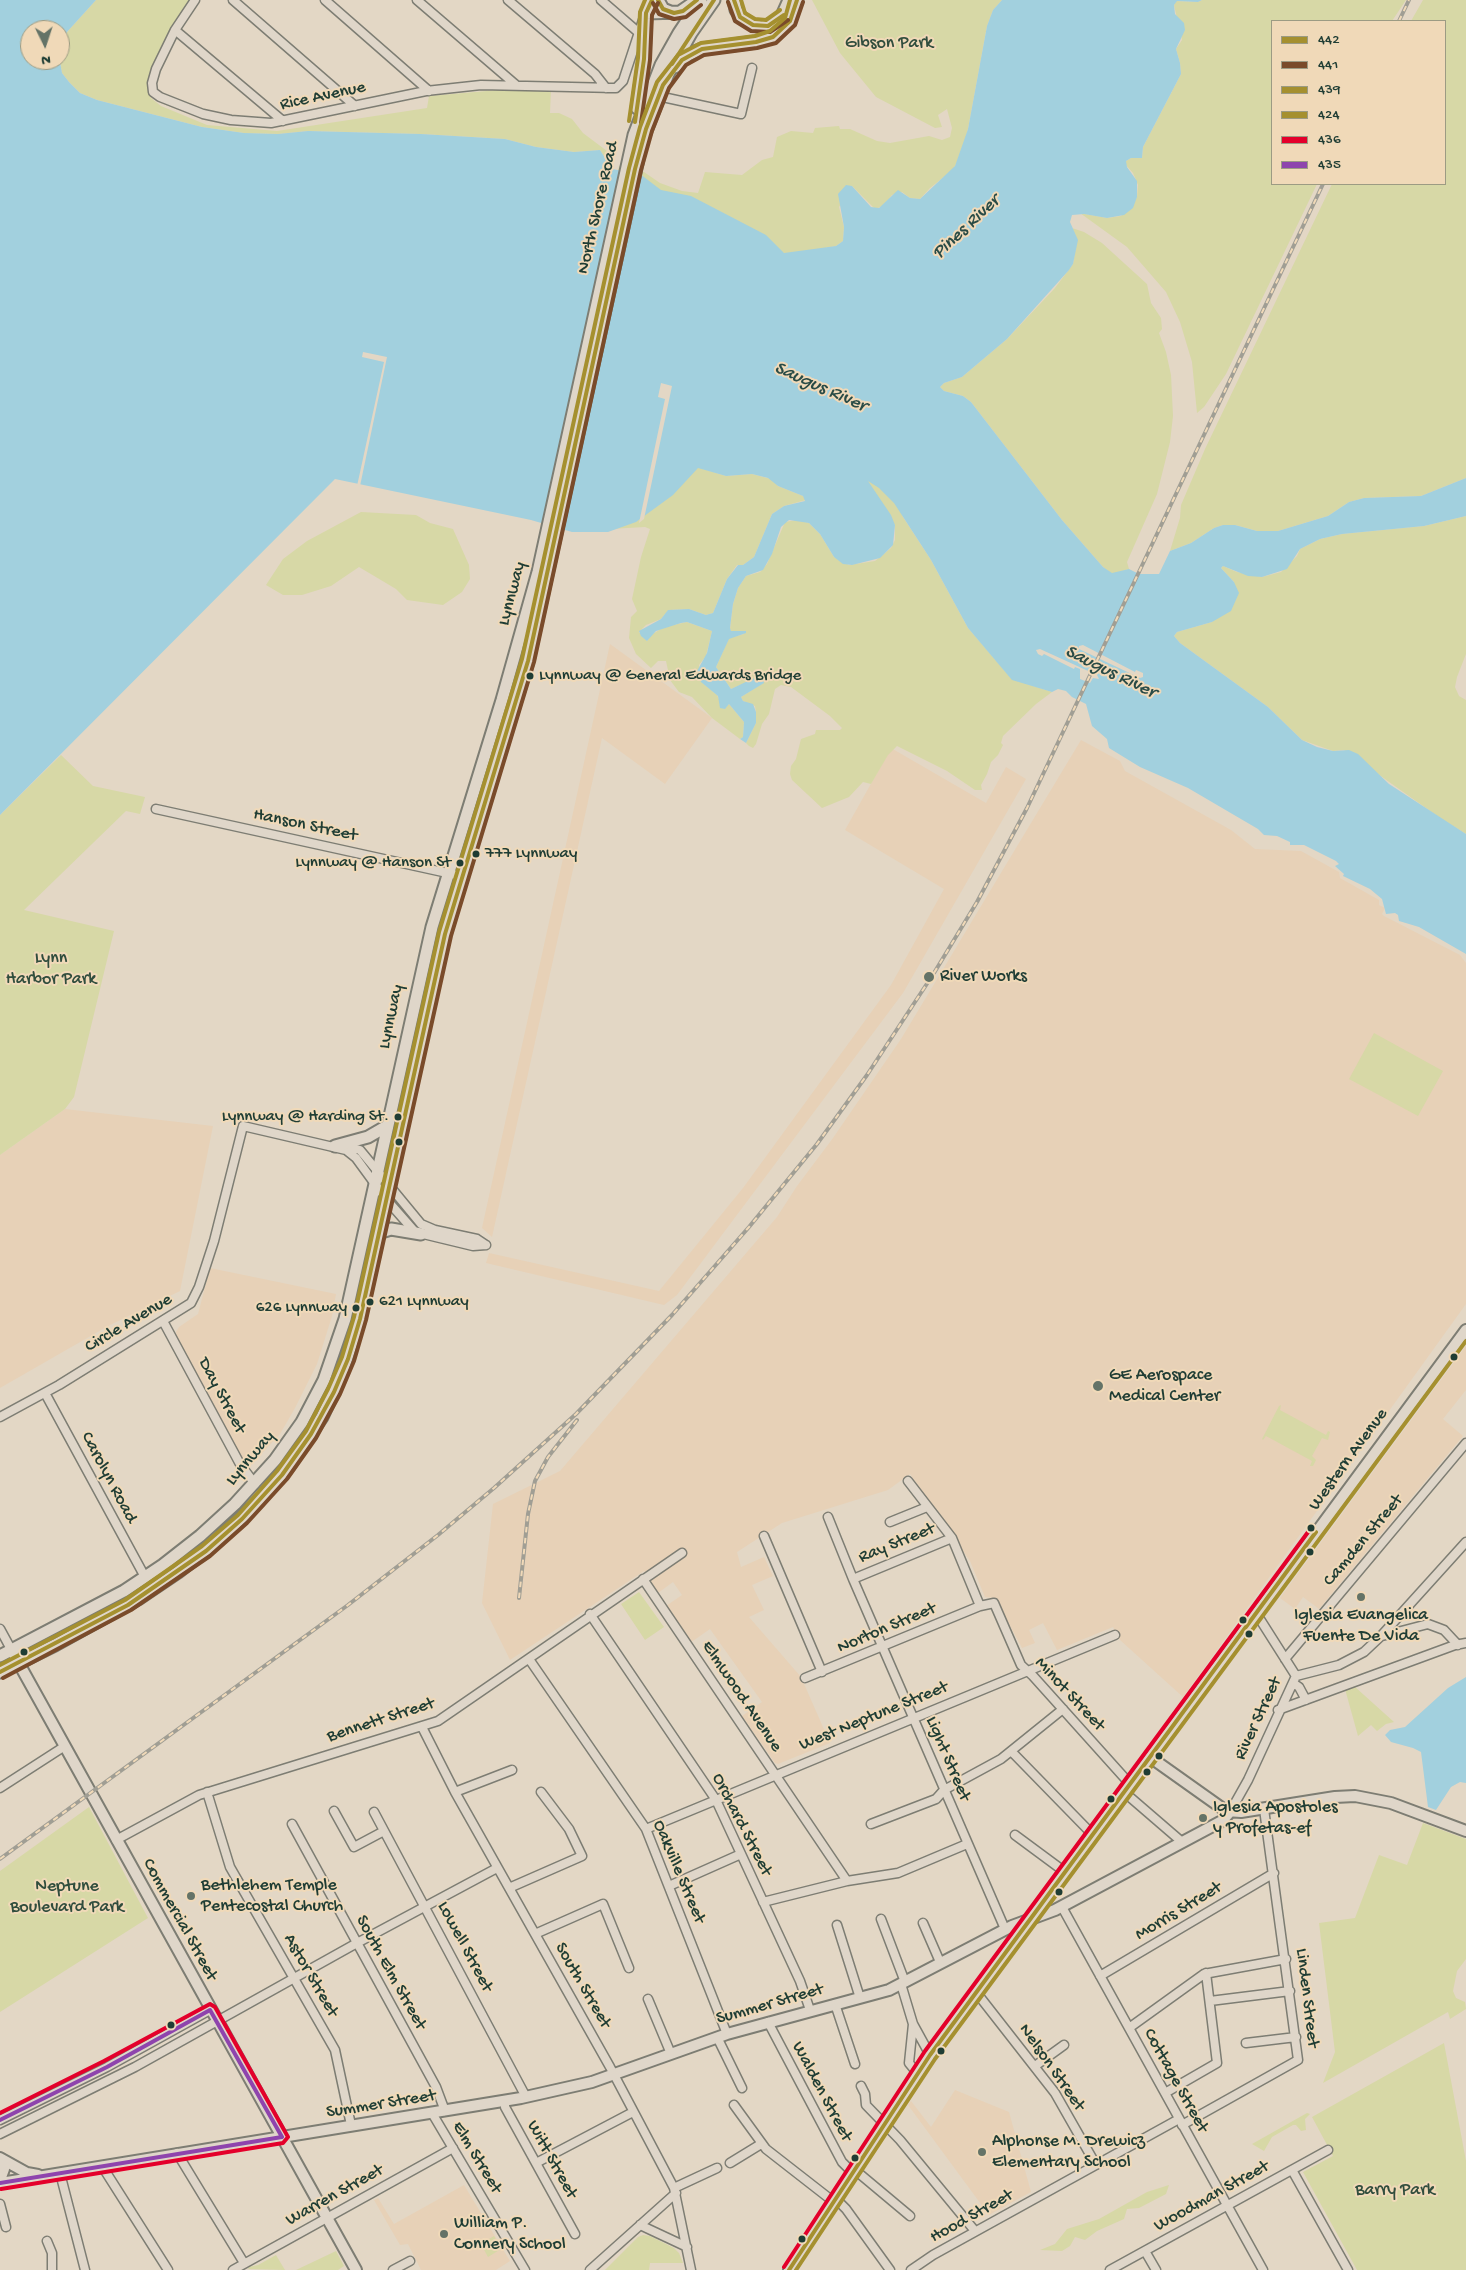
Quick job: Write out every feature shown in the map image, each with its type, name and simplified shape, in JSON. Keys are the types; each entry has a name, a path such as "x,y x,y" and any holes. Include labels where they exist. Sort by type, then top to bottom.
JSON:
{"highway":[{"path":"658,0 663,9 674,13"},
{"path":"630,148 644,66 646,13 674,13 683,11 697,0"},
{"name":"North Shore Road","path":"630,168 630,148 642,111 661,65 679,33 702,0"},
{"name":"North Shore Road","path":"597,320 630,168 660,91 684,43 714,0"},
{"path":"734,0 736,10 742,18 753,25 762,26 771,24 781,18 789,0"},
{"path":"660,91 676,66 691,53 705,48 761,41 774,37 790,21 797,0"},
{"name":"Lynnway","path":"0,1672 128,1605 178,1572 233,1527 282,1475 316,1427 343,1373 358,1327 432,988 461,876 526,670 551,533 597,320"},
{"name":"Lynnway","path":"0,1656 145,1578 200,1536 254,1484 296,1432 328,1369 343,1324 423,961 447,873 502,700 551,533"},
{"path":"335,1146 368,1137 386,1126"},
{"path":"378,1233 391,1230 421,1234"}],"main road":[{"path":"646,13 652,0"},
{"name":"Western Avenue","path":"789,2270 930,2055 1465,1332"},
{"path":"12,1651 19,1663"},
{"name":"Commercial Street","path":"19,1663 356,2270"},
{"path":"1150,1757 1220,1808 1230,1812 1264,1809 1335,1797 1359,1797 1396,1805 1466,1831"},
{"name":"Summer Street","path":"0,2182 445,2111 584,2085 722,2036 810,2010 860,1998 903,1983 1006,1929 1062,1907 1222,1820 1230,1812"},
{"path":"0,2159 4,2169 0,2182"},
{"name":"Summer Street","path":"0,2159 27,2172 44,2175"}],"street":[{"name":"Rice Avenue","path":"195,0 175,30 156,69 152,83 153,92 184,108 216,117 271,123 429,91 481,85 606,88"},
{"path":"233,0 355,106"},
{"path":"324,0 429,91"},
{"path":"417,0 516,85"},
{"path":"508,0 595,74 606,88 616,88 621,84 646,13"},
{"path":"601,0 638,32"},
{"path":"175,30 283,121"},
{"path":"660,91 741,114 752,68"},
{"name":"Hanson Street","path":"156,809 447,873"},
{"path":"447,873 461,876"},
{"name":"Circle Avenue","path":"0,1417 45,1393 126,1341 188,1306 197,1293 217,1231 243,1126 335,1146"},
{"path":"335,1146 358,1148 423,1225 477,1239 486,1245 473,1246 421,1234 409,1227 354,1156 335,1146"},
{"name":"Day Street","path":"163,1321 240,1464 254,1484"},
{"name":"Carolyn Road","path":"45,1393 145,1578"},
{"name":"Camden Street","path":"1285,1659 1466,1443"},
{"path":"908,1481 952,1538 980,1606"},
{"path":"890,1522 927,1506"},
{"name":"Light Street","path":"828,1516 852,1579 1006,1929"},
{"path":"764,1536 822,1672"},
{"name":"Ray Street","path":"852,1579 952,1538"},
{"name":"River Street","path":"1230,1812 1250,1776 1278,1710 1294,1679 1350,1660 1364,1652 1381,1636 1466,1542"},
{"name":"Bennett Street","path":"116,1840 184,1801 207,1792 422,1727 443,1717 529,1659 590,1614 682,1553"},
{"name":"Elmwood Avenue","path":"644,1579 847,1881"},
{"name":"Minot Street","path":"980,1606 994,1603 1021,1666 1063,1709 1127,1788 1182,1842"},
{"name":"Norton Street","path":"805,1678 980,1606"},
{"path":"1256,1613 1285,1659 1306,1700"},
{"name":"Orchard Street","path":"590,1614 716,1800 800,1981 810,2010"},
{"path":"1381,1636 1428,1624 1444,1630 1462,1644"},
{"path":"1,1631 12,1651"},
{"name":"West Neptune Street","path":"646,1829 1115,1634"},
{"path":"1278,1710 1462,1644"},
{"name":"Oakville Street","path":"529,1659 646,1829 669,1886 742,2088"},
{"path":"870,1824 936,1799 944,1790 1002,1759 1063,1709"},
{"name":"South Street","path":"422,1727 455,1792 615,2075 675,2191 691,2270"},
{"path":"0,1788 65,1746"},
{"path":"1011,1751 1092,1834"},
{"path":"455,1792 512,1770"},
{"name":"Astor Street","path":"207,1792 230,1867 335,2050 351,2125"},
{"path":"509,1888 582,1856 569,1829 541,1792"},
{"name":"Linden Street","path":"1181,2122 1297,2062 1296,2037 1286,1959 1264,1809"},
{"path":"334,1812 354,1846 384,1831"},
{"name":"Lowell Street","path":"374,1812 526,2097"},
{"name":"South Elm Street","path":"292,1824 436,2087 445,2111"},
{"path":"1015,1835 1065,1872"},
{"path":"763,1902 847,1881 898,1873 967,1844"},
{"path":"669,1886 741,1854"},
{"path":"0,2134 118,2077 357,1943 498,1868"},
{"name":"Morris Street","path":"1100,1976 1274,1873"},
{"path":"535,1934 603,1904 629,1968"},
{"name":"Cottage Street","path":"1062,1907 1264,2270"},
{"path":"882,1919 903,1983 913,2024 930,2055"},
{"path":"922,1923 940,1962"},
{"path":"837,1925 860,1998"},
{"path":"1129,2028 1206,1973 1286,1959"},
{"path":"1165,2093 1217,2063 1206,1973"},
{"path":"1210,2001 1290,1990"},
{"name":"Nelson Street","path":"976,1992 1055,2093 1096,2165"},
{"path":"648,1998 670,2054"},
{"path":"835,2004 856,2064"},
{"path":"0,2120 120,2060 210,2010"},
{"name":"Walden Street","path":"768,2022 842,2162 910,2216"},
{"path":"913,2024 909,2062 918,2074"},
{"path":"1246,2043 1296,2037"},
{"path":"1035,2066 1064,2045"},
{"path":"861,2086 865,2095 865,2104 885,2124 975,2232"},
{"name":"Witt Street","path":"505,2101 505,2108 575,2234"},
{"path":"734,2105 761,2144 776,2159 846,2209 890,2270"},
{"path":"536,2163 634,2112"},
{"name":"Elm Street","path":"432,2113 525,2270"},
{"name":"Hood Street","path":"911,2270 1096,2165 1181,2122"},
{"path":"730,2163 761,2144"},
{"name":"Warren Street","path":"232,2270 453,2148"},
{"name":"Woodman Street","path":"1110,2270 1328,2150"},
{"path":"177,2154 244,2263"},
{"path":"102,2166 168,2270"},
{"path":"590,2270 675,2191 717,2168"},
{"path":"1292,2170 1348,2270"},
{"path":"60,2173 85,2270"},
{"path":"0,2204 6,2227"},
{"path":"640,2225 687,2247"},
{"path":"46,2241 52,2253 52,2270"},
{"path":"1145,2251 1156,2270"},
{"path":"393,2270 410,2261"}],"shaded area":[{"path":"610,644 712,718 665,784 602,738 492,1237 482,1228"},
{"name":"River Works","path":"1081,740 1120,761 1125,771 1231,830 1255,849 1301,851 1339,872 1340,878 1379,900 1379,905 1385,908 1382,914 1384,916 1460,955 1466,963 1466,1304 1183,1697 1120,1640 1113,1627 1057,1650 1043,1623 1029,1630 1035,1643 1022,1648 995,1598 985,1597 970,1561 910,1474 888,1490 782,1523 737,1552 741,1567 764,1557 773,1576 752,1585 764,1610 749,1617 801,1677 830,1743 778,1764 775,1763 742,1716 762,1702 710,1629 690,1643 666,1606 682,1595 673,1582 658,1593 644,1571 510,1660 482,1603 493,1504 560,1471 777,1217 901,1039"},
{"name":"River Works","path":"891,748 986,803 1006,767 1026,779 903,993 677,1295 664,1305 486,1263 489,1253 659,1291 743,1188 891,985 944,889 845,830"},
{"path":"65,1109 213,1126 180,1291 108,1326 0,1388 0,1155"},
{"path":"210,1268 336,1294 332,1316 317,1364 280,1434 251,1465 245,1463 177,1340 176,1332 179,1327 198,1314"},
{"path":"1466,1346 1466,1390 1443,1419 1463,1436 1319,1609 1303,1597 1295,1609 1280,1598"},
{"name":"Alphonse M. Drewicz Elementary School","path":"955,2090 1009,2112 1031,2192 989,2215 908,2105 911,2101 931,2127"},
{"name":"William P. Connery School","path":"464,2185 510,2261 496,2270 421,2270 408,2244 400,2245 374,2200 378,2198 394,2224"}],"green space":[{"path":"96,0 191,0 155,65 148,84 148,92 151,98 161,106 207,125 277,131 427,108 429,96 510,89 551,89 550,113 559,113 572,119 583,133 607,151 612,169 600,150 574,152 536,147 505,139 421,134 308,131 278,134 244,133 202,127 97,100 80,93 62,73 61,70 70,70 70,29"},
{"name":"Gibson Park","path":"812,0 1002,0 993,10 987,26 968,129 962,152 953,170 930,188 920,199 910,198 902,192 892,195 883,206 875,209 852,186 839,207 844,227 843,241 836,246 800,253 777,253 613,196 619,166 644,172 660,183 682,191 698,193 705,172 742,175 762,160 773,157 777,137 791,131 813,133 815,128 839,126 840,129 850,129 877,141 890,143 929,136 942,140 950,137 952,128 947,109 938,115 942,127 935,128 876,97 840,53"},
{"path":"1202,0 1406,0 1393,20 1271,20 1271,185 1317,185 1226,374 1204,407 1197,413 1192,362 1180,322 1166,292 1127,247 1080,213 1107,218 1121,216 1137,197 1138,185 1133,173 1125,164 1126,161 1131,158 1142,158 1143,147 1181,74 1176,49 1182,40 1174,5 1176,1 1198,2"},
{"path":"1423,0 1466,0 1466,478 1421,496 1364,498 1349,502 1328,516 1278,531 1257,531 1235,525 1223,525 1214,528 1191,543 1170,551 1180,518 1181,505 1205,449 1332,185 1446,185 1446,20 1412,20"},
{"path":"1072,228 1084,232 1102,243 1147,284 1151,303 1161,318 1162,329 1159,333 1166,352 1171,375 1173,416 1170,442 1157,494 1127,562 1129,569 1117,573 1110,573 1103,567 1062,520 971,402 963,396 944,391 940,387 944,383 962,377 1007,339 1055,288 1073,264 1077,240"},
{"path":"876,430 903,517 931,560 968,628 1012,679 1052,692 1036,704 1003,736 1001,743 1003,745 998,755 991,762 981,785 982,790 975,790 947,771 897,746 888,755 871,784 863,782 849,797 822,808 792,780 790,774 791,766 796,759 801,739 815,734 816,730 840,730 842,728 830,716 791,687 781,685 775,689 769,714 762,724 753,748 746,743 756,723 755,706 743,701 741,697 763,683 763,679 759,677 731,689 716,667 729,638 744,634 742,631 731,631 730,629 733,604 738,588 746,576 760,572 767,564 785,522 797,520 809,523 820,534 834,557 849,565 875,561 891,548 895,540 895,525 809,445"},
{"path":"694,466 726,476 752,474 771,479 778,486 803,496 806,500 784,506 772,514 754,557 743,565 737,565 727,579 713,613 706,615 689,609 669,610 661,619 646,625 639,632 647,641 651,635 664,627 687,622 712,631 706,656 699,665 703,683 717,695 724,709 729,704 744,722 743,737 740,739 712,718 692,697 679,692 670,680 666,661 658,661 651,668 636,654 629,638 631,617 637,611 632,599 641,557 650,529 645,527 610,529"},
{"path":"361,512 416,515 430,523 453,529 469,565 470,579 462,592 443,605 407,600 396,589 359,567 331,586 302,595 283,595 266,585 283,559 307,541"},
{"path":"1466,516 1466,654 1455,687 1459,696 1466,700 1466,834 1440,818 1344,750 1333,751 1302,740 1268,707 1180,643 1174,636 1177,632 1212,622 1234,582 1221,568 1223,566 1237,572 1262,577 1281,572 1297,556 1300,549 1320,539 1342,534 1424,526"},
{"name":"Lynn Harbor Park","path":"61,755 93,786 145,797 140,814 126,811 24,910 114,931 74,1097 65,1109 0,1155 0,815"},
{"path":"1374,1033 1443,1071 1418,1116 1349,1079"},
{"path":"1281,1405 1280,1410 1326,1435 1328,1431 1330,1432 1328,1440 1322,1438 1312,1456 1316,1460 1313,1466 1310,1466 1312,1461 1266,1436 1262,1439"},
{"path":"639,1592 664,1627 645,1640 621,1604"},
{"path":"1354,1686 1394,1722 1386,1724 1377,1731 1371,1725 1358,1736 1345,1689"},
{"name":"Neptune Boulevard Park","path":"89,1807 148,1918 0,2012 0,1871"},
{"path":"1423,1823 1466,1839 1466,1959 1457,1971 1453,1991 1456,1998 1465,2002 1466,2009 1450,2019 1448,2012 1323,2083 1335,2052 1319,1923 1355,1918 1379,1855 1407,1865"},
{"name":"Barry Park","path":"1444,2043 1466,2161 1466,2270 1357,2270 1303,2172 1333,2156 1312,2117"},
{"path":"1307,2113 1310,2114 1305,2119 1306,2130 1301,2131 1296,2125 1293,2125 1272,2137 1264,2151 1252,2144"},
{"path":"1169,2185 1166,2194 1139,2208 1127,2209 1124,2219 1097,2231 1085,2240 1075,2237 1070,2246 1062,2251 1040,2250 1055,2244 1067,2229 1099,2219 1147,2192"},
{"path":"643,2235 650,2236 674,2248 679,2253 683,2263 650,2263 649,2270 605,2270 638,2237"},
{"path":"494,2236 501,2249 488,2257 481,2244"},
{"path":"336,2251 344,2266 338,2270 296,2270"},
{"path":"276,2255 285,2270 248,2269 249,2267 258,2265"}],"water":[{"path":"0,0 96,0 70,29 70,20 20,20 20,70 61,70 69,82 80,93 97,100 202,127 244,133 278,134 308,131 421,134 505,139 536,147 574,152 600,150 612,169 640,174 661,190 691,196 766,235 784,253 836,246 843,241 844,227 838,194 846,185 852,186 871,207 879,208 898,190 910,198 920,199 955,166 968,129 987,26 993,10 1002,0 1202,0 1198,2 1177,1 1174,5 1175,14 1184,23 1185,30 1176,49 1181,74 1143,147 1142,158 1131,158 1126,161 1127,167 1137,181 1137,197 1133,208 1124,215 1107,218 1084,214 1072,215 1070,222 1078,240 1073,264 1069,270 1007,339 962,377 944,383 940,387 944,391 963,396 971,402 1062,520 1103,567 1112,573 1129,569 1139,574 1159,574 1170,551 1191,543 1214,528 1223,525 1235,525 1257,531 1278,531 1328,516 1349,502 1364,498 1421,496 1466,478 1466,516 1424,526 1342,534 1320,539 1300,549 1287,569 1262,577 1248,576 1223,566 1221,568 1234,582 1239,593 1231,611 1212,622 1177,632 1174,636 1180,643 1268,707 1302,740 1317,747 1333,751 1349,750 1358,754 1389,784 1466,834 1466,954 1419,927 1399,921 1398,915 1395,913 1386,914 1382,899 1370,889 1343,876 1344,874 1335,866 1339,864 1336,861 1304,845 1290,845 1290,842 1277,836 1264,835 1258,829 1188,788 1140,767 1109,748 1107,739 1092,726 1086,704 1072,697 1066,691 1058,689 1052,692 1012,680 968,628 931,560 894,503 879,488 868,481 891,515 895,525 893,545 880,558 852,565 843,564 834,557 820,534 809,523 789,520 781,527 772,554 763,570 746,576 738,588 733,604 730,628 731,631 746,631 746,633 729,639 716,667 731,689 762,676 764,683 741,697 743,701 753,704 756,712 756,723 746,743 740,739 743,737 744,722 729,704 725,709 720,708 718,696 701,682 697,671 707,653 712,631 687,622 656,631 647,641 641,636 639,631 661,619 668,610 689,609 706,615 713,613 727,579 738,565 743,565 754,557 772,514 784,506 805,501 803,496 778,486 768,478 752,474 726,476 698,468 673,495 636,522 608,532 572,532 531,520 335,479 0,815"},
{"path":"1466,1677 1466,1783 1460,1782 1451,1787 1436,1810 1428,1807 1421,1752 1391,1742 1385,1735 1390,1730 1405,1727 1448,1688"}],"pier":[{"path":"363,352 387,357 360,486 357,486 384,362 362,357"},
{"path":"661,383 672,386 644,519 639,523 665,399 658,397"},
{"path":"1083,645 1135,672 1136,670 1143,673 1143,677 1140,678 1079,649 1079,646"},
{"path":"1040,649 1097,675 1099,679 1093,678 1090,683 1080,679 1080,669 1075,667 1074,669 1044,654 1042,656 1038,654 1036,650"}],"railway":[{"path":"1399,20 1409,0"},
{"path":"0,1859 348,1605 438,1535 494,1488 576,1414 672,1315 749,1227 817,1144 867,1075 934,973 977,902 1027,808 1323,185"},
{"path":"519,1598 528,1514 535,1481 548,1457 577,1420"}],"transit line":[{"name":"439","path":"629,121 638,58 640,12 645,0"},
{"name":"442","path":"635,122 644,59 646,13 652,0"},
{"name":"442","path":"658,0 663,9 674,13 683,11 697,0"},
{"name":"442","path":"672,64 714,0"},
{"name":"442","path":"734,0 740,17 753,25 768,26 784,15"},
{"name":"439","path":"741,0 745,13 755,19 766,20 780,10"},
{"name":"439","path":"0,1665 125,1600 202,1546 238,1515 277,1471 306,1431 328,1389 342,1357 354,1317 439,932 522,659 629,168 640,127 657,82 678,55 701,43 755,36 770,31 785,18 790,0"},
{"name":"442","path":"0,1672 128,1605 206,1551 242,1519 282,1475 311,1434 334,1392 348,1359 360,1319 445,934 528,661 635,169 646,129 663,85 682,60 702,49 756,42 773,37 790,21 797,0"},
{"name":"441","path":"728,2 735,21 751,31 770,32 788,20"},
{"name":"441","path":"3,1678 131,1610 210,1556 247,1523 287,1479 316,1438 340,1394 354,1361 366,1320 451,936 534,662 641,170 652,131 669,88 686,65 704,55 757,48 776,43 795,25 803,2"},
{"name":"441","path":"653,3 659,14 674,19 686,17 701,5"},
{"name":"441","path":"641,123 650,60 652,15 658,3"},
{"name":"424","path":"796,2270 935,2059 1466,1341"},
{"name":"436","path":"784,2267 925,2051 1311,1528"},
{"name":"442","path":"789,2270 930,2055 1316,1532"},
{"name":"436","path":"0,2113 104,2061 210,2004 215,2007 288,2137 283,2143 1,2189"},
{"name":"435","path":"0,2120 107,2067 210,2010 282,2137 0,2183"}],"place":[{"name":"Lynnway @ General Edwards Bridge","path":"530,676"},
{"name":"777 Lynnway","path":"476,854"},
{"name":"Lynnway @ Hanson St","path":"460,863"},
{"name":"River Works","path":"929,977"},
{"name":"Lynnway @ Harding St.","path":"398,1117"},
{"name":"621 Lynnway","path":"370,1302"},
{"name":"626 Lynnway","path":"356,1308"},
{"name":"GE Aerospace Medical Center","path":"1098,1386"},
{"name":"Iglesia Evangelica Fuente De Vida","path":"1361,1597"},
{"name":"Iglesia Apostoles y Profetas-ef","path":"1203,1818"},
{"name":"Bethlehem Temple Pentecostal Church","path":"191,1896"},
{"name":"Alphonse M. Drewicz Elementary School","path":"982,2152"},
{"name":"William P. Connery School","path":"444,2234"}],"water label":[{"name":"Pines River","path":"967,228"},
{"name":"Saugus River","path":"820,388"},
{"name":"Saugus River","path":"1110,673"}]}
